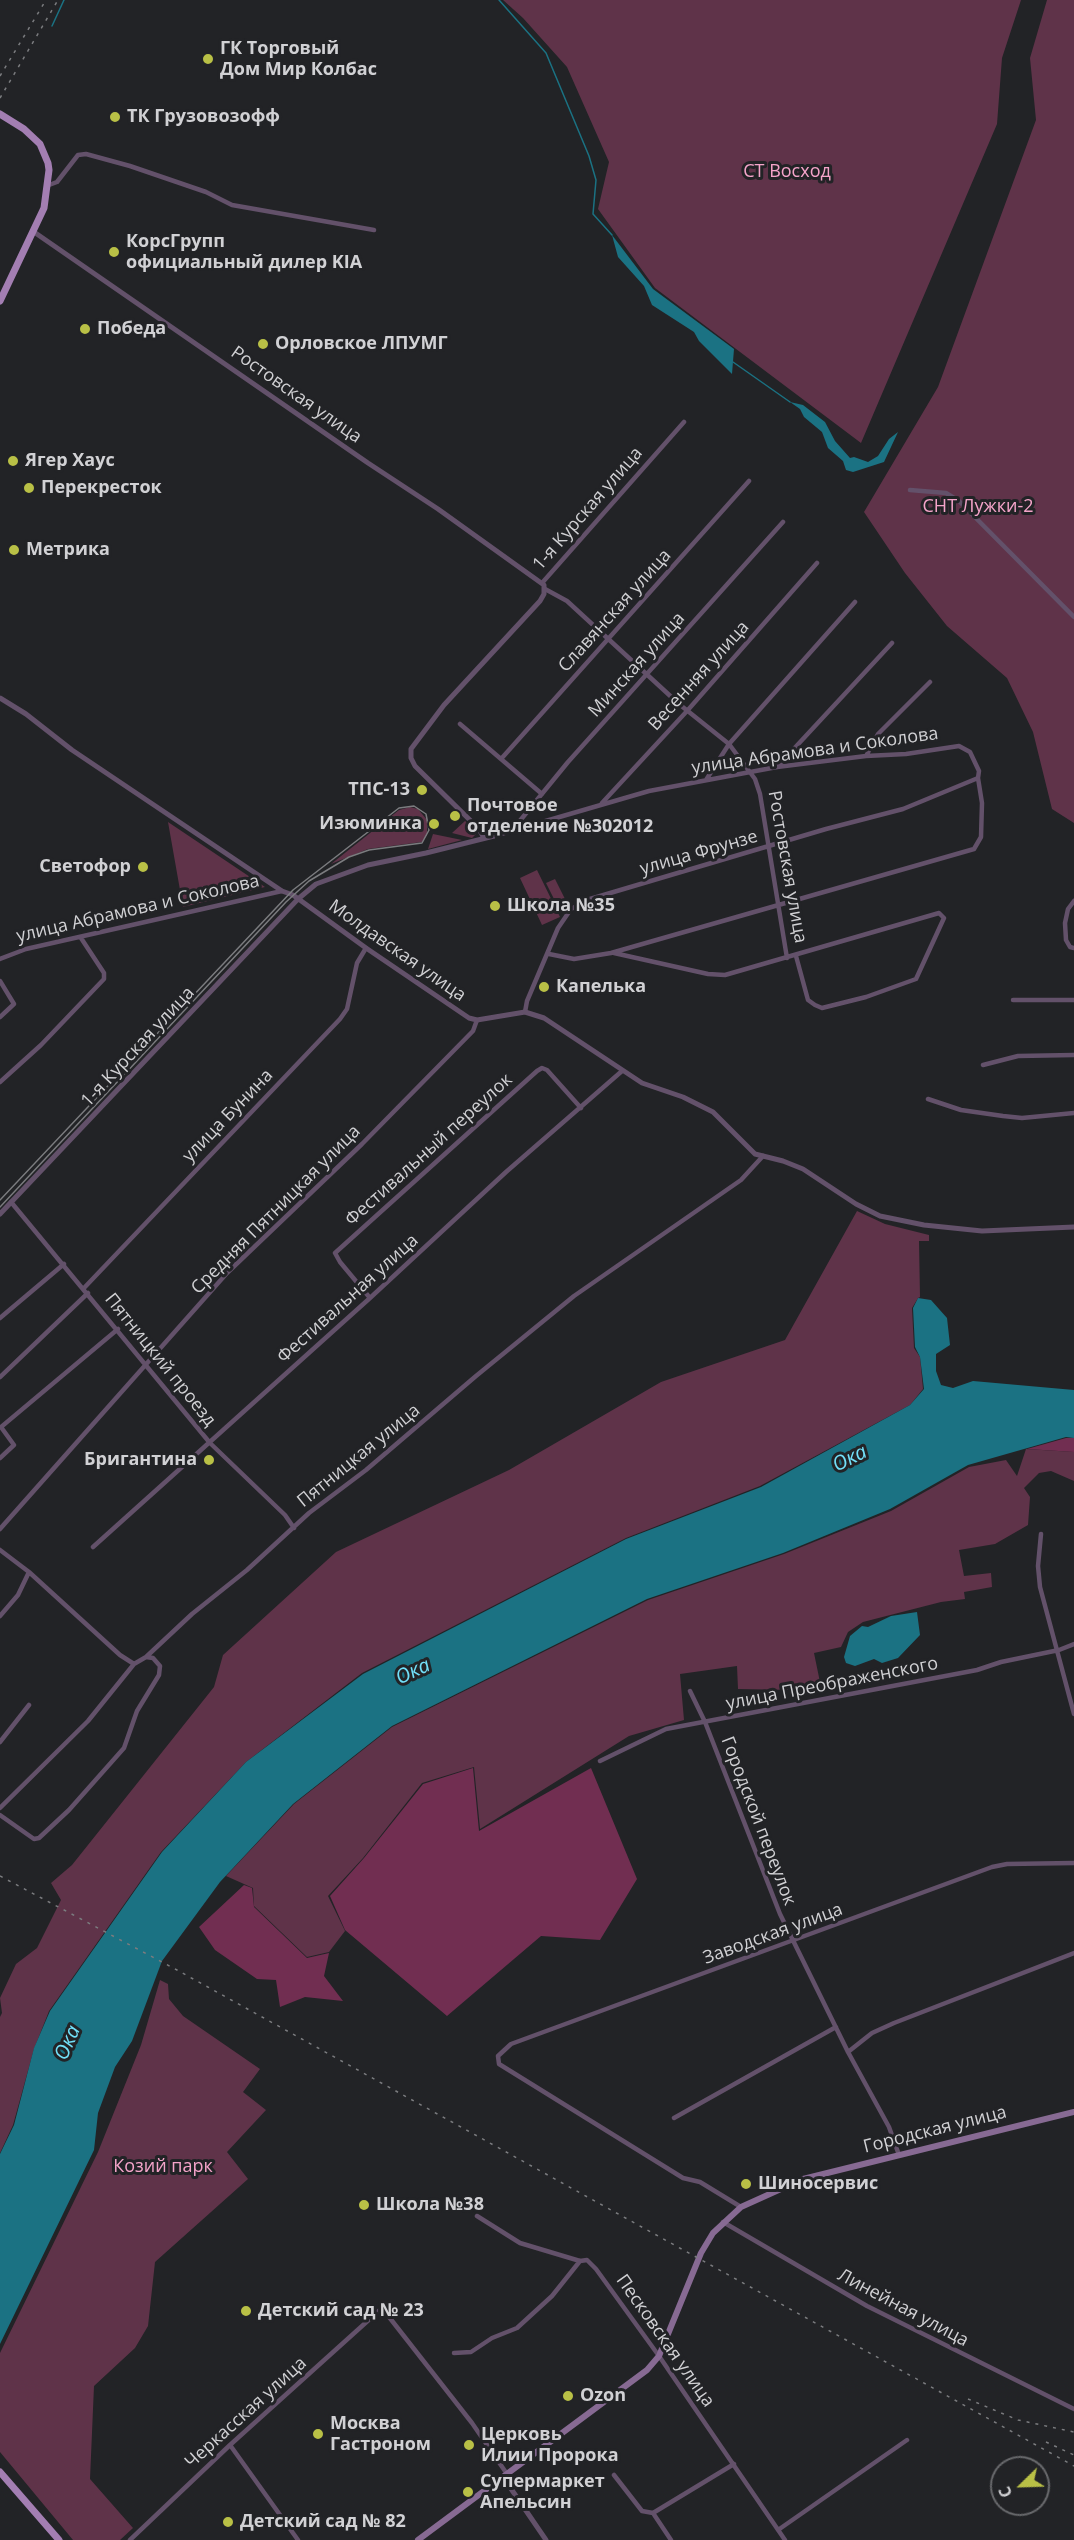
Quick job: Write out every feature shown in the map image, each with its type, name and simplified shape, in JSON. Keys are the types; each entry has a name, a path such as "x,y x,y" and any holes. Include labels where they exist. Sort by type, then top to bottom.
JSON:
{"main road":[{"path":"0,114 24,129 44,152 48,163 49,185 44,208 34,232 0,301"},
{"name":"Городская улица","path":"659,2356 701,2253 723,2222 741,2207 803,2179 1074,2112"},
{"path":"418,2540 647,2370 659,2356"},
{"path":"0,2472 59,2540"}],"street":[{"path":"49,185 57,182 78,155 86,154 149,172 206,192 232,205 374,230"},
{"name":"Ростовская улица","path":"34,232 438,509 567,601 687,711 729,744 750,774 760,794 787,958"},
{"name":"1-я Курская улица","path":"484,838 479,829 415,766 411,755 412,744 540,601 543,586 684,422"},
{"name":"Славянская улица","path":"501,759 749,480"},
{"path":"910,490 946,493 959,501 1074,616"},
{"name":"Минская улица","path":"514,828 568,762 783,522"},
{"name":"Весенняя улица","path":"600,805 687,711 817,563"},
{"path":"706,780 729,744 855,602"},
{"path":"777,767 892,643"},
{"path":"866,756 878,734 930,682"},
{"name":"Молдавская улица","path":"0,698 26,714 72,750 282,891 298,899 461,1013 477,1020 525,1012"},
{"path":"460,724 542,794"},
{"name":"улица Абрамова и Соколова","path":"298,899 323,880 368,865 494,836 514,828 649,791 750,774 777,767 866,756 906,754 959,746 970,752 979,771 978,778"},
{"path":"549,954 574,959 611,953 974,849 981,837 982,814 978,778"},
{"name":"улица Фрунзе","path":"525,1012 527,1001 549,954 558,927 571,909 590,899 826,829 903,809 978,778"},
{"name":"улица Абрамова и Соколова","path":"0,959 26,949 282,891"},
{"name":"1-я Курская улица","path":"0,1214 298,899"},
{"path":"1072,948 1066,940 1065,923 1068,909 1074,902"},
{"path":"611,953 708,974 725,975 939,913 944,918 916,980 866,997 822,1008 815,1005 808,1000 796,956"},
{"path":"0,1082 41,1045 104,979 104,973 81,938"},
{"name":"улица Бунина","path":"84,1288 340,1018 347,1009 357,963 366,948"},
{"path":"0,981 14,1004 0,1017"},
{"path":"1013,1000 1074,1000"},
{"path":"525,1012 544,1018 642,1083 683,1097 713,1112 747,1148 763,1156 803,1169 856,1204 880,1216 924,1225 982,1231 1074,1227"},
{"name":"Средняя Пятницкая улица","path":"0,1529 227,1273 362,1144 473,1030 477,1020"},
{"path":"983,1065 1018,1056 1074,1055"},
{"name":"Фестивальный переулок","path":"370,1298 340,1263 335,1253 528,1078 542,1068 547,1070 581,1108"},
{"name":"Фестивальная улица","path":"93,1547 370,1298 506,1172 622,1071"},
{"path":"928,1099 961,1110 1022,1118 1074,1113"},
{"name":"Пятницкая улица","path":"0,1808 88,1721 134,1664 146,1657 192,1614 309,1514 366,1470 574,1296 741,1180 763,1156"},
{"name":"Пятницкий проезд","path":"12,1202 210,1443 285,1515 294,1528"},
{"path":"0,1318 64,1264"},
{"path":"0,1377 88,1293"},
{"path":"0,1458 14,1445 0,1427 118,1329"},
{"path":"1041,1533 1038,1566 1040,1587 1059,1650 1074,1714"},
{"path":"0,1550 29,1572 120,1655 134,1664"},
{"path":"0,1616 18,1595 29,1572"},
{"name":"улица Преображенского","path":"600,1761 666,1729 956,1674 1059,1650 1074,1644"},
{"path":"0,1815 34,1839 39,1838 69,1810 124,1748 137,1711 159,1675 160,1665 153,1658 146,1657"},
{"name":"Городской переулок","path":"690,1690 705,1722 780,1914 848,2052 889,2127 899,2155"},
{"path":"0,1742 29,1705"},
{"name":"Заводская улица","path":"741,2207 700,2182 683,2178 499,2064 498,2056 511,2044 992,1868 1007,1864 1074,1863"},
{"path":"848,2052 872,2033 894,2023 1074,1953"},
{"path":"674,2118 836,2027"},
{"name":"Песковская улица","path":"477,2216 520,2243 580,2261 587,2260 596,2269 659,2356 785,2540"},
{"name":"Линейная улица","path":"723,2222 867,2306 1074,2409"},
{"path":"454,2353 471,2352 492,2338 517,2328 552,2296 580,2261"},
{"name":"Черкасская улица","path":"130,2540 230,2445 382,2308 465,2415 505,2476"},
{"path":"778,2530 907,2440"},
{"path":"230,2445 298,2540"},
{"path":"614,2475 642,2511 653,2513 734,2464"},
{"path":"505,2476 546,2540"},
{"path":"653,2513 671,2540"}],"green space":[{"name":"СТ Восход","path":"503,0 1021,0 1002,58 997,124 861,443 655,288 598,209 609,162 567,67 523,18"},
{"name":"СНТ Лужки-2","path":"1047,0 1074,0 1074,823 1052,809 1033,732 1007,678 947,626 905,573 864,512 938,387 1036,120 1030,58"},
{"path":"410,807 418,809 427,820 427,835 422,842 368,849 331,864 399,810"},
{"path":"465,821 476,830 477,833 472,838 452,833"},
{"path":"168,822 265,887 183,907"},
{"path":"433,834 462,840 428,849"},
{"path":"537,870 560,917 542,925 520,878"},
{"path":"555,879 565,899 556,903 546,883"},
{"path":"857,1211 885,1224 929,1235 929,1241 919,1241 920,1297 912,1308 914,1348 920,1357 923,1389 910,1405 760,1486 626,1538 362,1673 246,1762 161,1852 49,2011 34,2049 13,2125 0,2153 0,2017 2,2013 0,1998 16,1964 37,1948 61,1900 51,1883 72,1865 214,1687 223,1655 336,1552 509,1470 661,1382 785,1340"},
{"path":"1026,1449 1074,1452 1074,1481 1051,1471 1039,1473 1024,1488 1030,1497 1028,1525 995,1544 959,1550 964,1576 991,1573 992,1587 964,1592 965,1599 941,1602 863,1622 848,1632 841,1647 814,1653 821,1687 795,1690 738,1689 737,1666 680,1674 684,1720 629,1736 480,1829 474,1767 422,1783 363,1858 328,1896 345,1931 329,1952 307,1957 254,1906 253,1888 226,1876 294,1804 392,1727 648,1600 784,1554 891,1511 969,1467 1006,1460 1017,1476"},
{"name":"Козий парк","path":"160,1980 168,1984 169,1999 183,2016 260,2069 243,2092 266,2110 227,2152 248,2179 155,2262 148,2326 135,2348 94,2386 90,2479 133,2528 120,2540 73,2540 0,2452 0,2353 98,2152 141,2045"}],"shaded area":[{"path":"1066,1438 1074,1438 1074,1452 1027,1449"},
{"path":"473,1768 479,1831 591,1768 637,1879 600,1940 541,1936 447,2016 345,1930 330,1896 364,1858 423,1784"},
{"path":"244,1885 252,1888 254,1907 307,1958 329,1953 324,1976 343,2001 305,1997 280,2007 276,1980 257,1979 215,1950 199,1927"}],"water":[{"path":"612,235 653,289 734,349 732,374 699,341 694,332 652,305 644,286 618,257"},
{"path":"790,402 803,405 825,422 835,441 850,458 854,457 868,462 878,456 889,439 898,432 884,462 853,472 846,470 843,461 828,448 822,432"},
{"name":"Ока","path":"918,1298 931,1300 947,1318 950,1345 936,1354 936,1371 941,1385 953,1388 973,1381 1074,1390 1074,1438 1066,1437 968,1465 890,1509 783,1553 647,1599 392,1726 293,1804 220,1882 162,1961 132,2041 115,2067 98,2113 94,2150 0,2344 0,2154 14,2125 34,2048 50,2011 162,1852 246,1762 363,1674 626,1539 761,1487 910,1405 924,1389 920,1357 915,1347 913,1308"},
{"path":"917,1612 920,1635 898,1658 882,1663 874,1659 855,1666 846,1663 844,1657 850,1636 862,1626 868,1627 891,1616"}],"waterway":[{"path":"52,26 64,0"},
{"path":"499,0 546,53 589,156 596,180 593,214 612,235"},
{"path":"733,362 790,402"}],"tram line":[{"path":"0,1200 293,890 399,808 414,806 426,814 429,830 422,843 369,850 349,857 309,881 286,902 0,1207"}],"railway":[{"path":"0,76 46,0"},
{"path":"0,98 58,0"},
{"path":"0,1876 177,1970 1074,2466"},
{"path":"968,2399 1018,2420 1074,2432"},
{"path":"1046,2442 1074,2455"}],"place":[{"name":"ГК Торговый Дом Мир Колбас","path":"208,59"},
{"name":"ТК Грузовозофф","path":"115,117"},
{"name":"КорсГрупп официальный дилер KIA","path":"114,252"},
{"name":"Победа","path":"85,329"},
{"name":"Орловское ЛПУМГ","path":"263,344"},
{"name":"Ягер Хаус","path":"13,461"},
{"name":"Перекресток","path":"29,488"},
{"name":"Метрика","path":"14,550"},
{"name":"ТПС-13","path":"422,790"},
{"name":"Почтовое отделение №302012","path":"455,816"},
{"name":"Изюминка","path":"434,824"},
{"name":"Светофор","path":"143,867"},
{"name":"Школа №35","path":"495,906"},
{"name":"Капелька","path":"544,987"},
{"name":"Бригантина","path":"209,1460"},
{"name":"Шиносервис","path":"746,2184"},
{"name":"Школа №38","path":"364,2205"},
{"name":"Детский сад № 23","path":"246,2311"},
{"name":"Ozon","path":"568,2396"},
{"name":"Москва Гастроном","path":"318,2434"},
{"name":"Церковь Илии Пророка","path":"469,2445"},
{"name":"Супермаркет Апельсин","path":"468,2492"},
{"name":"Детский сад № 82","path":"228,2522"}]}
